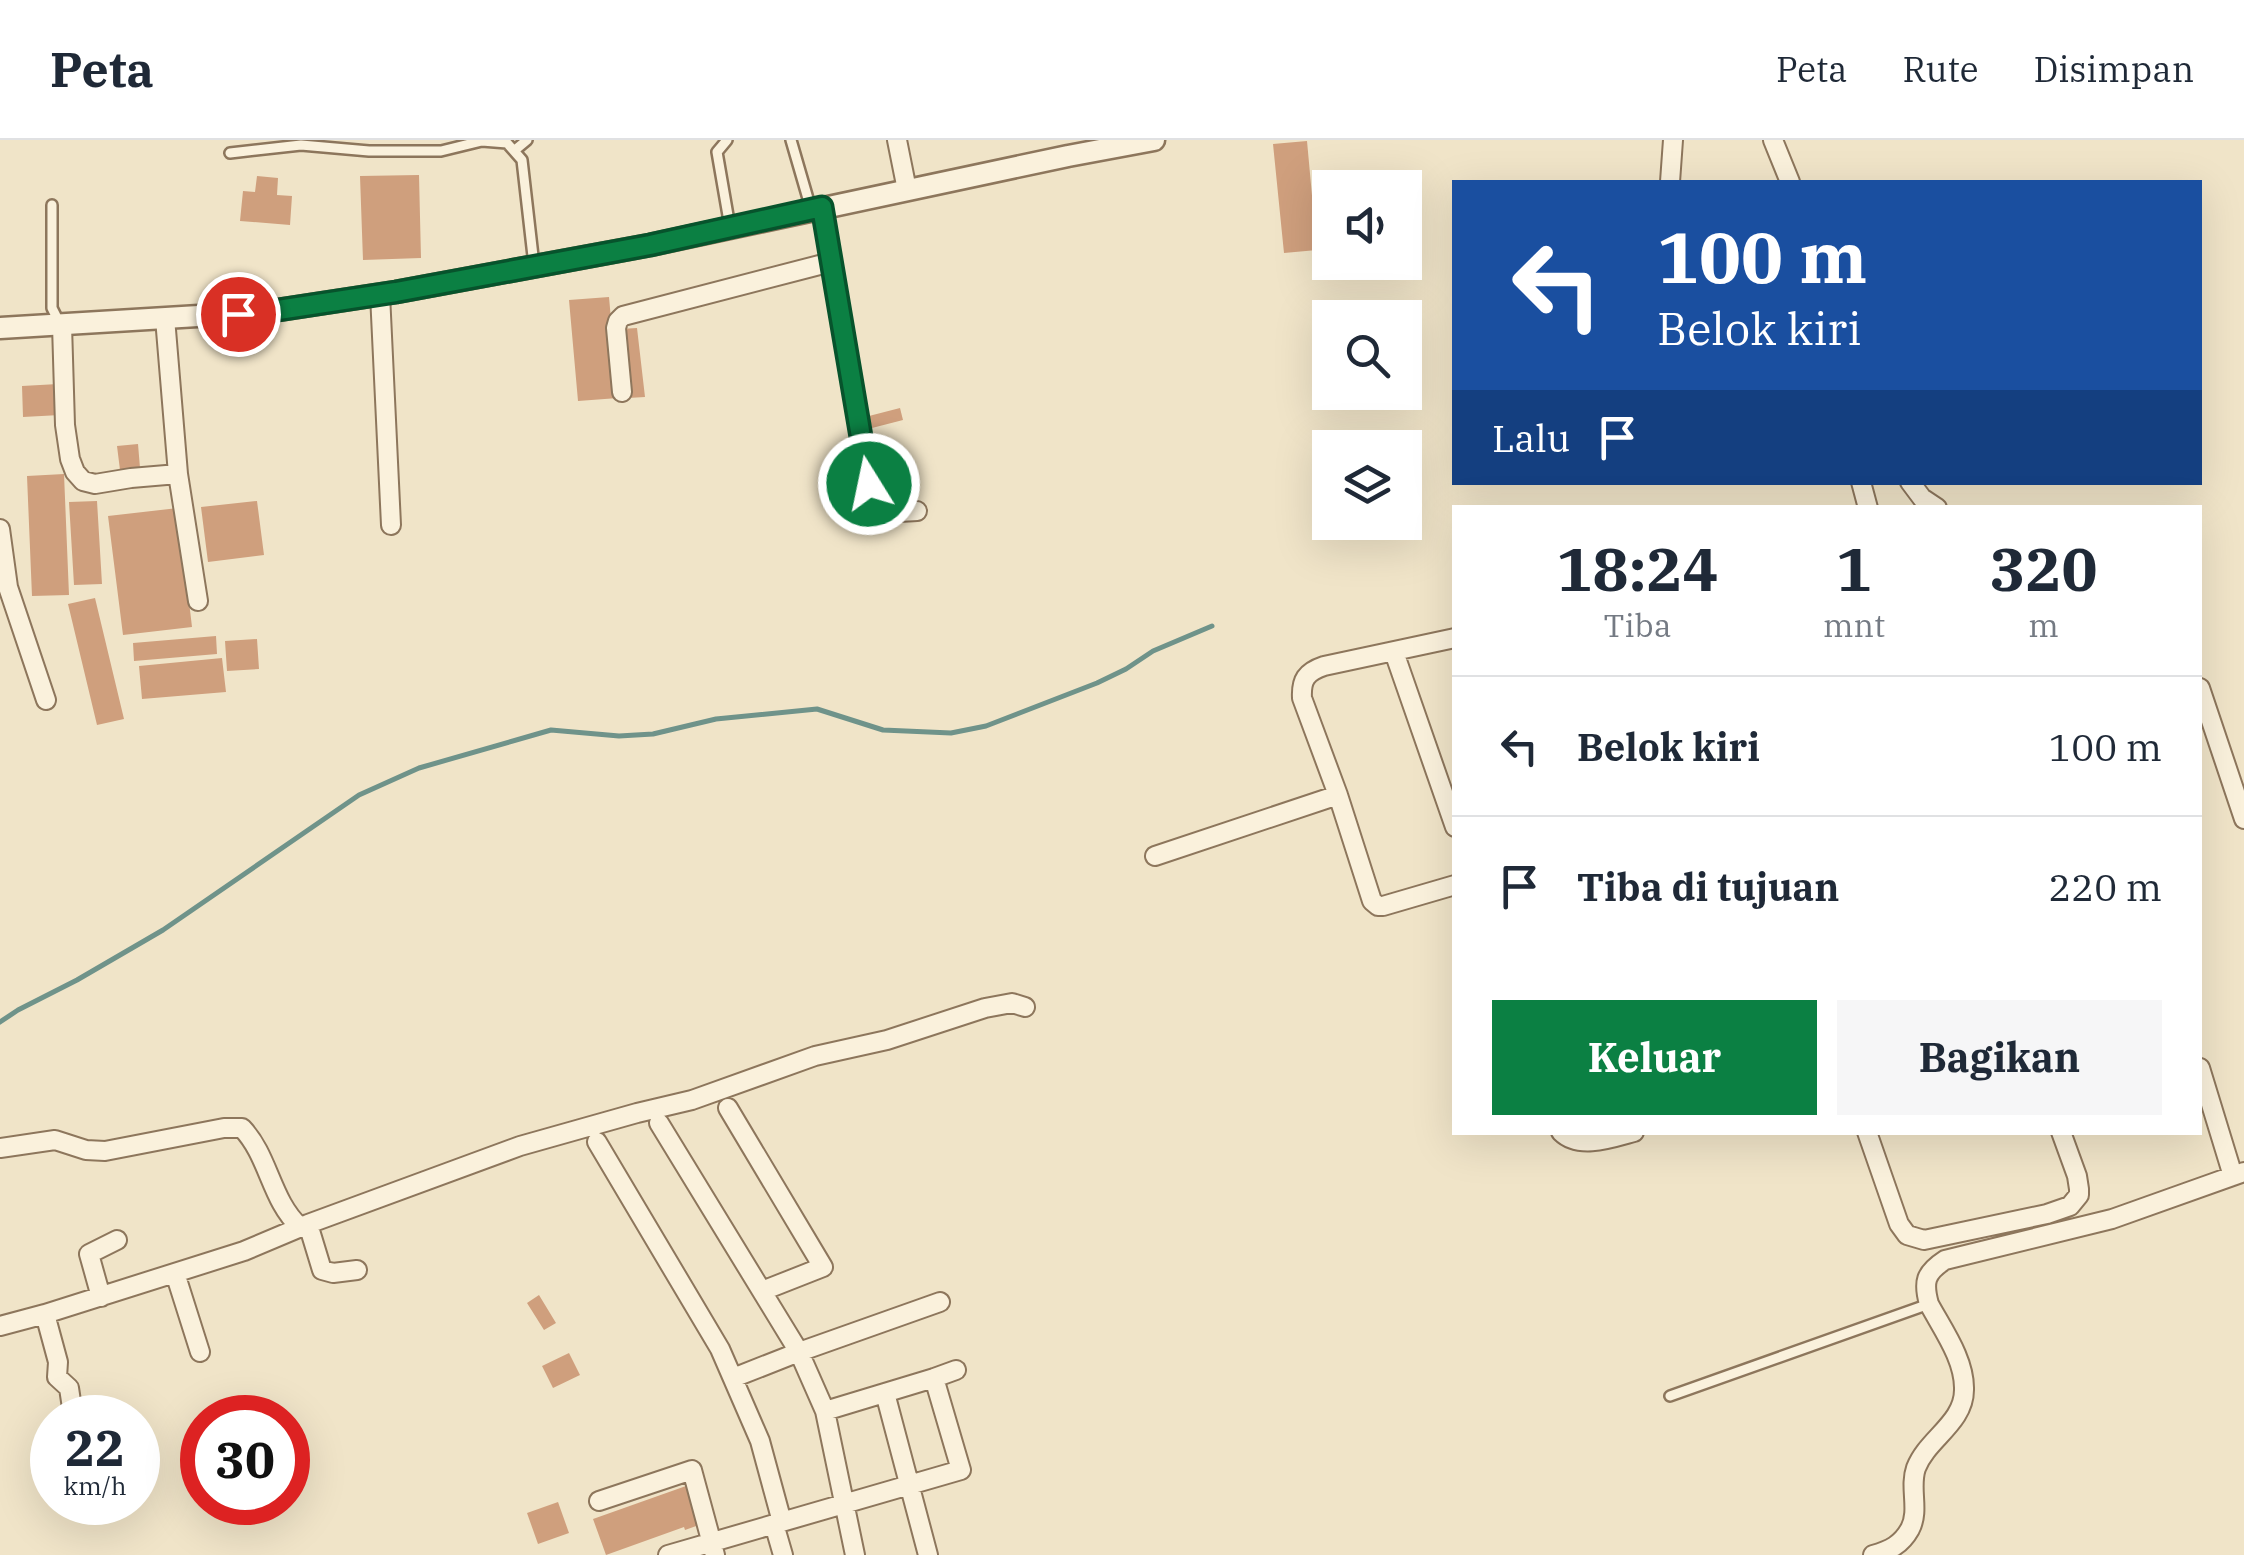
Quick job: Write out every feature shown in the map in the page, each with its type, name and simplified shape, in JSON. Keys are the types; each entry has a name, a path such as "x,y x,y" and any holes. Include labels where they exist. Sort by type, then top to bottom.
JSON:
{"street":[{"path":"898,140 906,190"},
{"path":"0,328 265,312 380,294 650,245 1101,145 1154,140"},
{"path":"1670,180 1673,140"},
{"path":"1773,140 1789,180"},
{"path":"816,208 831,262 873,496 882,510 891,513 917,510"},
{"path":"622,392 616,328 623,316 831,262"},
{"path":"380,294 391,525"},
{"path":"165,318 178,474 198,601"},
{"path":"58,325 65,425 75,472 83,481 95,484 178,474"},
{"path":"1912,485 1932,505"},
{"path":"0,530 4,587 46,700"},
{"path":"1452,639 1324,666 1308,674 1301,685 1302,698 1375,904 1383,906 1452,886"},
{"path":"1394,652 1452,817"},
{"path":"2202,694 2244,820"},
{"path":"1156,856 1338,796"},
{"path":"0,1326 244,1251 520,1146 692,1100 815,1056 887,1040 985,1008 1012,1003 1024,1007"},
{"path":"1873,1555 1894,1548 1909,1531 1915,1516 1916,1468 1954,1420 1965,1394 1963,1374 1929,1304 1926,1280 1933,1268 1945,1260 2112,1218 2238,1174 2202,1074"},
{"path":"728,1108 822,1268 762,1291"},
{"path":"659,1123 798,1352 825,1410 856,1555"},
{"path":"0,1148 55,1140 86,1150 105,1151 237,1126 252,1139 284,1210 304,1226 322,1270 357,1270"},
{"path":"1565,1135 1570,1141 1624,1135"},
{"path":"1868,1135 1900,1224 1908,1235 1924,1240 2070,1206 2079,1195 2079,1188 2062,1135"},
{"path":"597,1142 720,1349 760,1441 783,1555"},
{"path":"101,1297 90,1254 117,1240"},
{"path":"175,1273 200,1352"},
{"path":"733,1378 940,1302"},
{"path":"46,1314 58,1362 57,1378 69,1395"},
{"path":"825,1410 956,1370"},
{"path":"668,1555 714,1549 778,1523 961,1470 934,1378"},
{"path":"886,1393 928,1555"},
{"path":"599,1501 692,1470 714,1549"}],"lane":[{"path":"516,150 527,140"},
{"path":"728,140 717,152 730,227"},
{"path":"790,140 816,208"},
{"path":"230,154 301,145 441,152 482,141 508,143 522,160 534,264"},
{"path":"52,204 52,308 58,325"},
{"path":"1670,1396 1929,1304"}],"building":[{"path":"1307,141 1312,250 1284,253 1273,144"},
{"path":"419,175 421,258 363,260 360,176"},
{"path":"257,176 278,178 277,195 292,196 290,225 240,221 243,191 255,192"},
{"path":"609,297 618,398 578,401 569,300"},
{"path":"637,328 645,397 628,398 620,329"},
{"path":"58,384 60,415 23,417 22,386"},
{"path":"900,408 903,420 872,428 869,416"},
{"path":"138,444 140,468 120,470 117,446"},
{"path":"64,474 69,595 32,596 27,476"},
{"path":"97,501 102,584 74,585 69,502"},
{"path":"257,501 264,555 208,562 201,507"},
{"path":"178,508 192,627 123,635 108,516"},
{"path":"95,598 124,719 97,725 68,604"},
{"path":"216,636 217,654 134,661 133,643"},
{"path":"257,639 259,669 227,671 225,641"},
{"path":"222,658 226,692 142,699 139,666"},
{"path":"539,1295 556,1323 544,1330 527,1303"},
{"path":"569,1353 580,1375 553,1388 542,1366"},
{"path":"686,1486 699,1525 606,1555 593,1519"},
{"path":"558,1502 569,1533 538,1544 527,1513"}],"waterway":[{"path":"0,1022 163,930 359,795 419,768 551,730 619,736 653,734 716,719 817,709 883,730 951,733 986,726 1097,683 1153,651 1212,626"}],"route":[{"path":"238,314 396,292 650,245 822,207 869,484"}]}
